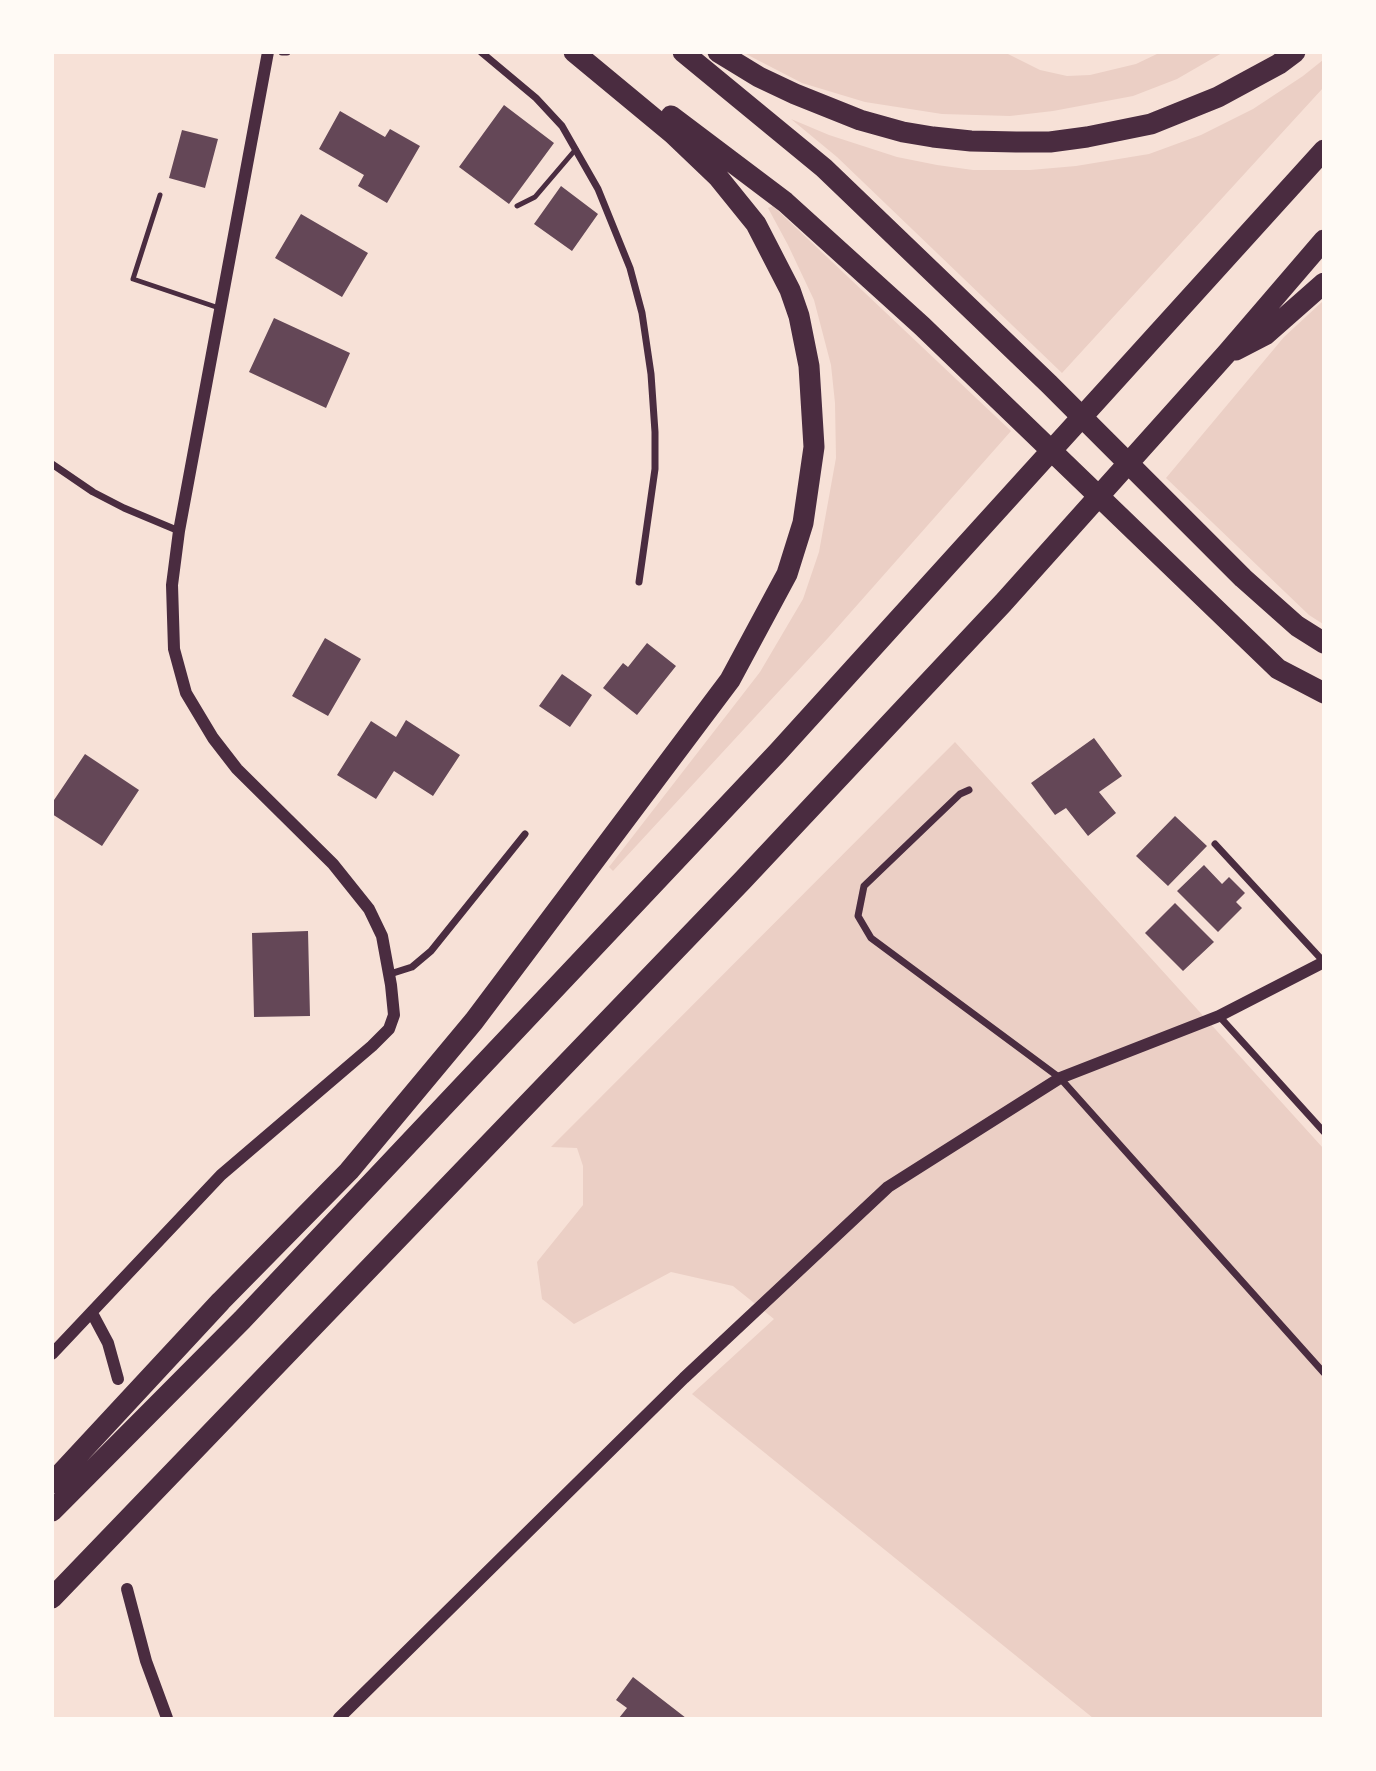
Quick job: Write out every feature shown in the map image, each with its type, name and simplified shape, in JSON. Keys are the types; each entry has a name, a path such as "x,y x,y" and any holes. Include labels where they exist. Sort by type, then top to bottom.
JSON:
{"highway":[{"path":"576,52 668,114 785,202 1009,408 1278,669 1324,692"},
{"path":"52,1483 222,1301 349,1171 466,1032 730,681 787,574 803,523 814,447 809,366 799,316 786,281 756,224 718,177 673,134 576,52"},
{"path":"683,52 833,176 1049,384 1243,578 1297,626 1324,643"},
{"path":"718,52 794,94 860,120 903,132 971,141 1050,142 1151,124 1219,97 1279,64 1295,52"},
{"path":"52,1511 270,1290 778,752 1324,150"},
{"path":"52,1598 742,881 1003,603 1227,353 1324,240"},
{"path":"1227,353 1265,335 1324,284"}],"street":[{"path":"52,1354 240,1157 352,1064 393,1023 390,974 378,926 360,894 237,769 213,738 186,693 174,649 172,585 179,531 268,52"},
{"path":"481,52 536,98 562,126 598,189 630,268 642,313 651,374 655,432 655,469 639,582"},
{"path":"52,464 113,503 179,531"},
{"path":"969,790 960,794 864,886 858,916 871,938 1060,1078 1324,1373"},
{"path":"390,974 412,967 431,951 525,834"},
{"path":"339,1718 684,1378 888,1187 1060,1078 1219,1016 1324,962 1215,844"},
{"path":"1219,1016 1324,1132"},
{"path":"92,1313 107,1343 118,1379"},
{"path":"127,1589 146,1661 167,1718"}],"lane":[{"path":"517,206 535,197 576,149"},
{"path":"160,195 133,279 220,309"}],"shaded area":[{"path":"744,53 1006,53 1040,70 1067,76 1090,75 1136,64 1159,53 1222,53 1177,79 1133,96 1010,116 942,114 865,102 802,83"},
{"path":"1323,60 1323,88 1062,373 837,157 791,119 829,135 897,157 937,165 973,170 1030,170 1076,166 1149,154 1201,135 1253,109"},
{"path":"773,206 1011,431 828,638 613,871 609,867 760,672 803,599 819,552 836,458 831,365 814,300 768,208"},
{"path":"1323,301 1323,624 1309,615 1166,478 1284,337"},
{"path":"955,742 1323,1148 1323,1718 1093,1718 692,1394 774,1319 733,1286 671,1272 574,1324 542,1299 537,1262 583,1205 583,1166 577,1148 551,1147"}],"building":[{"path":"504,105 554,143 509,204 459,167"},
{"path":"340,111 385,137 390,129 420,146 387,203 358,186 364,175 319,149"},
{"path":"182,130 218,139 205,188 169,178"},
{"path":"561,186 598,214 572,251 534,224"},
{"path":"301,214 368,253 342,297 275,258"},
{"path":"274,318 350,353 326,408 249,372"},
{"path":"325,638 361,659 328,716 292,696"},
{"path":"647,643 676,666 637,715 603,688 623,663 628,667"},
{"path":"562,674 592,695 570,727 539,706"},
{"path":"406,720 460,755 433,796 394,771 376,799 337,775 371,721 396,737"},
{"path":"1094,738 1122,776 1099,792 1116,813 1088,836 1066,808 1055,815 1031,783"},
{"path":"85,754 139,790 102,846 52,814 52,803"},
{"path":"1175,816 1207,846 1168,886 1136,856"},
{"path":"1204,865 1222,884 1229,877 1245,893 1236,902 1242,908 1218,932 1177,891"},
{"path":"1175,903 1214,942 1183,971 1145,933"},
{"path":"308,931 310,1016 254,1017 252,933"},
{"path":"633,1677 686,1718 619,1718 627,1708 616,1700"}]}
